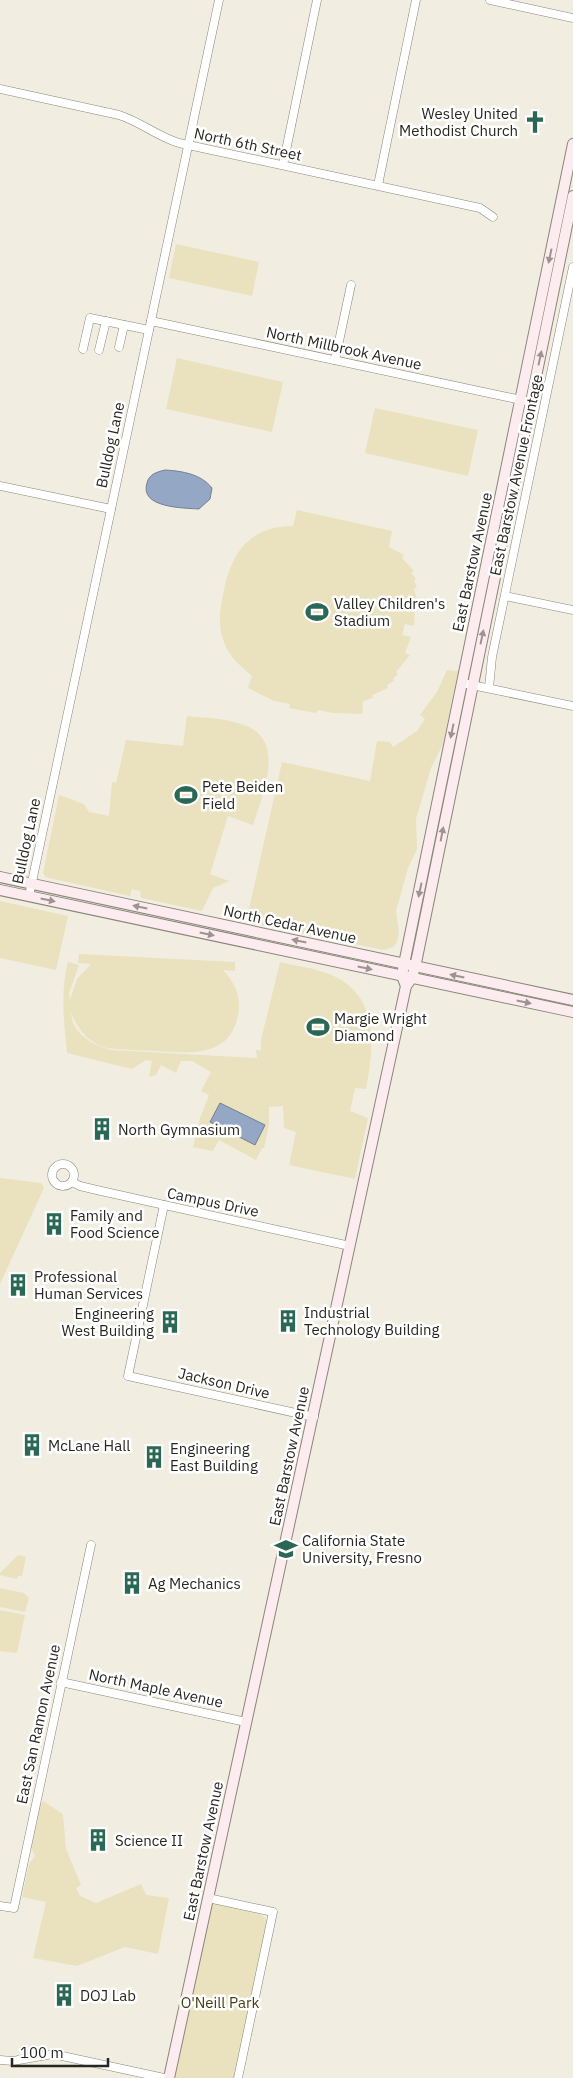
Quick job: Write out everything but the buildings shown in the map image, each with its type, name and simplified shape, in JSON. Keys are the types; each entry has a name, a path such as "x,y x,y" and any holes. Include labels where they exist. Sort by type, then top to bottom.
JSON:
{"main road":[{"name":"East Barstow Avenue","path":"568,211 573,144"},
{"name":"East Barstow Avenue","path":"169,2078 350,1246 409,982 415,967 468,684 526,400 568,211 573,196"},
{"name":"East Barstow Avenue","path":"402,976 468,684"},
{"name":"North Cedar Avenue","path":"0,877 573,1000"},
{"name":"North Cedar Avenue","path":"0,890 402,976"},
{"path":"402,976 409,982 573,1012"}],"street":[{"name":"Bulldog Lane","path":"29,896 219,0"},
{"path":"283,165 317,0"},
{"path":"378,185 416,0"},
{"path":"490,0 573,18"},
{"name":"North 6th Street","path":"0,89 119,115 142,123 172,141 480,208 493,217"},
{"name":"East Barstow Avenue Frontage","path":"489,688 505,596 573,268"},
{"path":"335,360 351,285"},
{"path":"83,349 90,318 149,330"},
{"path":"99,350 106,321"},
{"name":"North Millbrook Avenue","path":"151,321 526,400"},
{"path":"119,347 124,325"},
{"path":"0,486 111,509"},
{"path":"505,596 573,610"},
{"path":"468,684 573,706"},
{"name":"Campus Drive","path":"72,1182 80,1186 350,1246"},
{"name":"Jackson Drive","path":"164,1205 128,1376 314,1417"},
{"name":"East San Ramon Avenue","path":"0,1906 14,1908 91,1545"},
{"name":"North Maple Avenue","path":"61,1682 246,1722"},
{"path":"208,1898 274,1912 238,2078"},
{"path":"0,2060 13,2061 53,2054 164,2078"}],"green space":[{"path":"176,244 259,262 252,296 169,278"},
{"path":"177,358 283,382 272,432 166,409"},
{"path":"375,408 478,430 468,476 365,453"},
{"name":"Valley Children's Stadium","path":"297,510 392,531 389,547 404,555 402,558 414,571 411,573 416,579 414,581 417,587 414,589 420,609 415,609 414,626 405,624 402,635 411,637 405,653 410,655 396,672 398,674 393,679 394,681 387,685 388,688 372,695 373,698 363,701 362,714 333,713 318,710 316,713 289,708 290,704 274,701 248,688 252,676 230,655 224,643 220,621 222,598 227,576 238,553 254,536 278,527 293,526"},
{"path":"447,670 458,671 443,744 431,768 416,819 417,849 408,868 396,911 399,932 397,942 393,947 384,950 246,922 282,762 370,781 377,741 390,742 393,747 417,731 425,719 420,715 437,692"},
{"name":"Pete Beiden Field","path":"187,716 221,719 241,724 255,731 264,741 268,754 266,783 253,825 228,816 210,874 229,881 213,888 202,911 141,898 140,891 132,889 130,896 45,877 43,873 59,795 84,804 89,812 109,816 112,782 116,783 126,740 183,746"},
{"path":"0,901 68,916 56,970 0,958"},
{"path":"79,954 235,962 235,971 223,970 231,980 238,997 238,1015 234,1029 227,1039 218,1046 195,1052 107,1048 84,1035 71,1013 72,1020 79,1033 91,1042 111,1050 257,1058 256,1050 261,1050 261,1040 280,962 323,972 346,983 357,994 365,1008 370,1023 371,1039 371,1056 366,1089 355,1088 350,1111 368,1118 355,1179 289,1165 296,1132 284,1128 283,1106 269,1107 269,1125 264,1148 262,1148 256,1160 219,1140 213,1151 193,1147 200,1118 209,1095 201,1091 211,1072 192,1061 181,1061 176,1073 161,1065 156,1075 149,1077 152,1061 146,1060 132,1069 67,1053 63,996 68,962 79,965 69,993 70,1000 77,979 91,964 78,963"},
{"path":"0,1178 41,1183 44,1188 0,1284"},
{"path":"18,1555 26,1557 22,1576 18,1576 17,1579 0,1575 0,1573"},
{"path":"0,1588 24,1593 29,1598 25,1612 0,1607"},
{"path":"0,1610 25,1615 17,1653 0,1651"},
{"path":"43,1801 63,1814 66,1849 81,1885 76,1888 80,1896 96,1903 141,1884 146,1895 169,1898 158,1954 125,1947 77,1966 33,1958 46,1902 22,1897 29,1864 35,1856 31,1847 39,1807"},
{"name":"O'Neill Park","path":"212,1903 260,1914 266,1919 267,1927 234,2078 174,2078"}],"water":[{"path":"165,470 184,472 202,479 212,488 210,499 199,509 174,507 156,502 146,491 147,483 151,475"},
{"path":"220,1103 265,1125 255,1145 210,1122"}],"place":[{"name":"Wesley United Methodist Church","path":"535,122"},
{"name":"Valley Children's Stadium","path":"317,612"},
{"name":"Pete Beiden Field","path":"186,795"},
{"name":"Margie Wright Diamond","path":"318,1027"},
{"name":"North Gymnasium","path":"102,1129"},
{"name":"Family and Food Science","path":"54,1224"},
{"name":"Professional Human Services","path":"18,1285"},
{"name":"Industrial Technology Building","path":"288,1321"},
{"name":"Engineering West Building","path":"170,1322"},
{"name":"McLane Hall","path":"32,1445"},
{"name":"Engineering East Building","path":"154,1457"},
{"name":"California State University, Fresno","path":"286,1549"},
{"name":"Ag Mechanics","path":"132,1583"},
{"name":"Science II","path":"98,1840"},
{"name":"DOJ Lab","path":"64,1995"}]}
